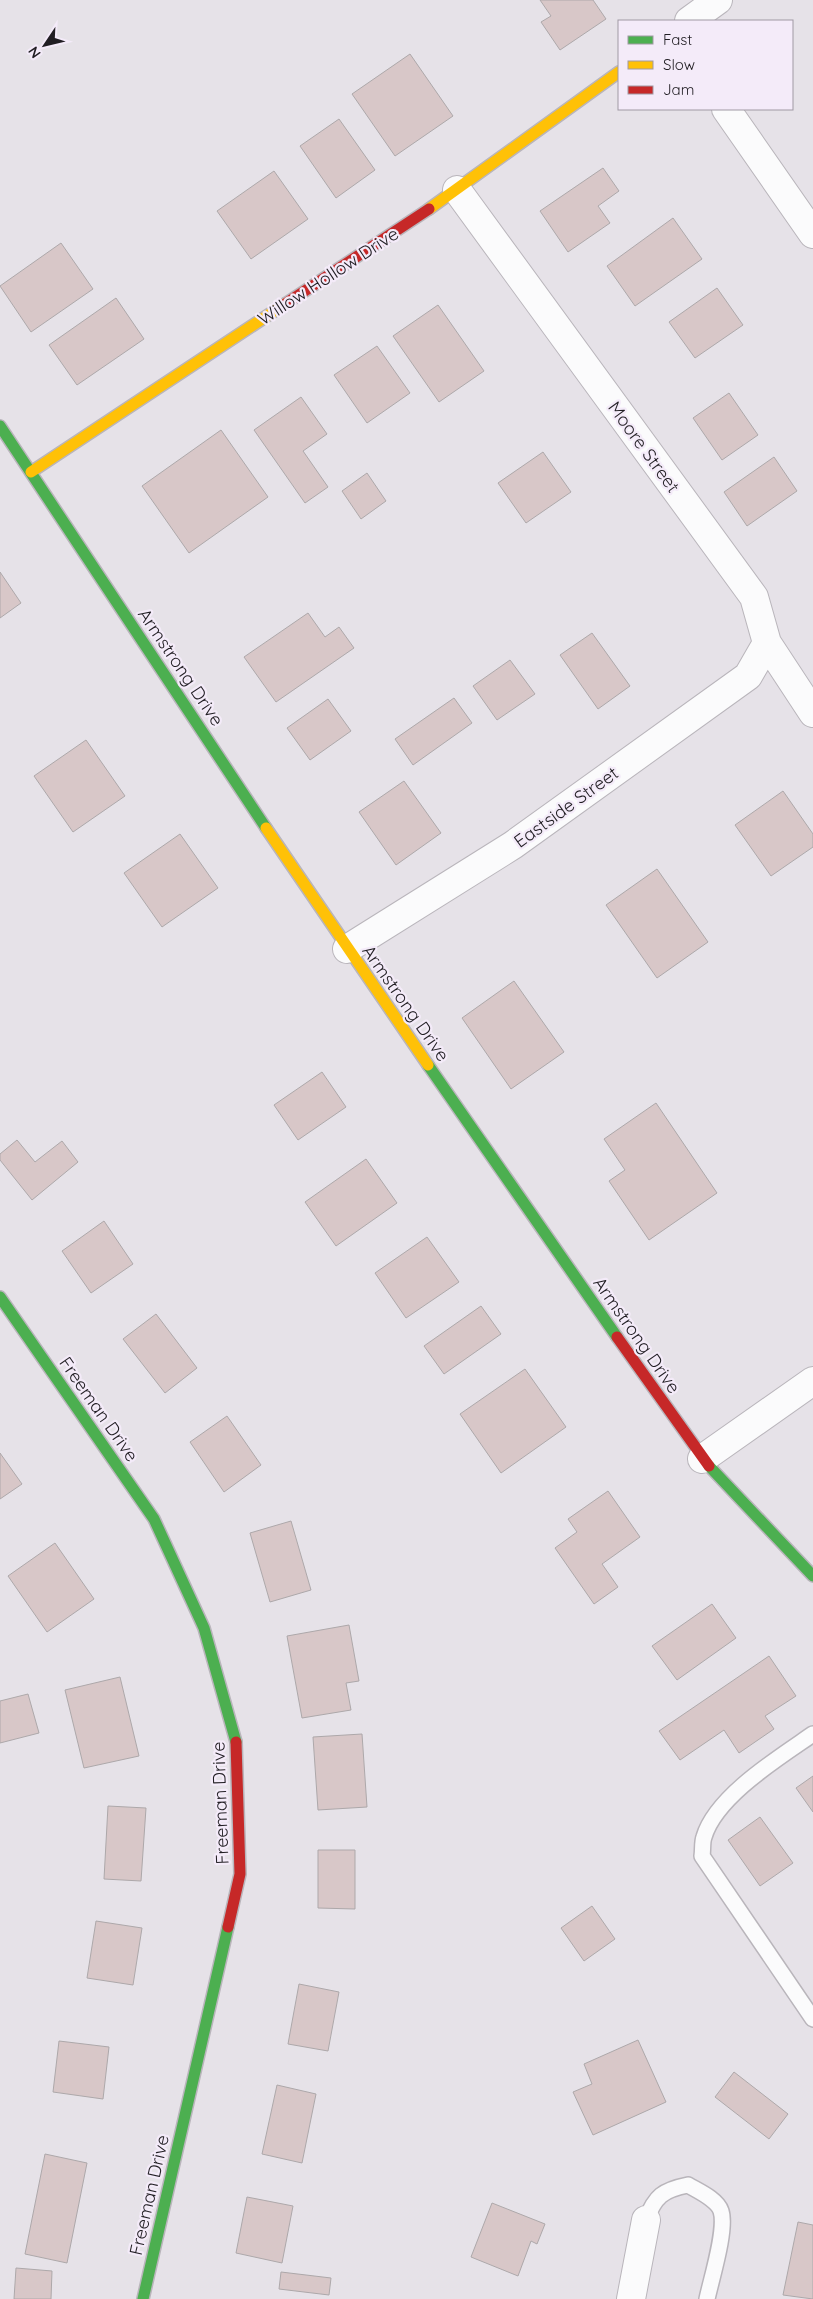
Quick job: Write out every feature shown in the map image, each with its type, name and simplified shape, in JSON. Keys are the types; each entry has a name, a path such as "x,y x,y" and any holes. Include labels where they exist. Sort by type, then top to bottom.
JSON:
{"street":[{"path":"690,20 718,0"},
{"name":"Willow Hollow Drive","path":"30,472 457,190 618,73"},
{"path":"727,110 813,234"},
{"name":"Moore Street","path":"457,190 754,598 767,643 813,713"},
{"name":"Armstrong Drive","path":"0,426 347,949 702,1459 813,1576"},
{"name":"Eastside Street","path":"347,949 514,846 740,682 748,676 767,643"},
{"name":"Freeman Drive","path":"0,1297 154,1519 204,1628 236,1736 240,1874 144,2299"},
{"path":"702,1459 813,1381"},
{"path":"630,2299 646,2220"}],"lane":[{"path":"813,1734 744,1783 717,1813 704,1836 702,1856 813,2019"},
{"path":"646,2220 653,2201 670,2188 688,2185 715,2202 721,2211 721,2233 707,2299"}],"building":[{"path":"540,0 593,0 606,19 560,50 541,22 551,16"},
{"path":"410,54 453,116 395,156 352,94"},
{"path":"339,119 375,170 336,198 300,146"},
{"path":"603,168 619,191 598,206 610,223 568,252 540,211"},
{"path":"274,171 308,219 251,259 217,211"},
{"path":"673,218 702,259 635,306 607,266"},
{"path":"61,243 93,289 31,332 0,286"},
{"path":"717,288 743,325 695,358 669,322"},
{"path":"116,298 144,339 77,385 49,345"},
{"path":"438,305 484,371 439,402 393,336"},
{"path":"377,346 410,393 367,423 334,375"},
{"path":"729,393 758,435 722,460 693,418"},
{"path":"301,397 327,434 303,451 328,487 305,503 254,430"},
{"path":"221,430 268,497 189,553 142,486"},
{"path":"543,452 571,492 526,523 498,483"},
{"path":"774,457 797,491 747,526 724,492"},
{"path":"367,473 386,501 361,519 342,491"},
{"path":"0,572 21,603 0,618"},
{"path":"308,613 325,637 339,627 354,648 276,702 244,657"},
{"path":"592,633 630,686 598,709 560,655"},
{"path":"510,660 535,694 497,720 473,686"},
{"path":"454,698 472,723 413,765 395,739"},
{"path":"328,699 351,731 310,760 287,728"},
{"path":"86,740 125,796 73,832 34,776"},
{"path":"404,781 441,833 396,865 359,812"},
{"path":"783,791 813,834 813,847 771,876 735,825"},
{"path":"180,834 218,888 162,927 124,873"},
{"path":"657,869 708,942 657,978 606,905"},
{"path":"514,981 564,1052 511,1089 462,1018"},
{"path":"322,1072 346,1107 298,1140 274,1105"},
{"path":"656,1103 717,1193 649,1240 609,1181 625,1170 604,1139"},
{"path":"17,1140 35,1162 62,1141 78,1162 32,1200 0,1160 0,1154"},
{"path":"366,1159 397,1203 336,1246 305,1202"},
{"path":"104,1221 133,1264 91,1293 62,1251"},
{"path":"427,1237 459,1282 406,1318 375,1273"},
{"path":"481,1306 501,1334 444,1374 424,1346"},
{"path":"156,1314 197,1368 165,1393 123,1339"},
{"path":"525,1369 566,1427 501,1473 460,1414"},
{"path":"227,1416 261,1465 224,1492 190,1442"},
{"path":"0,1453 22,1484 0,1499"},
{"path":"608,1491 640,1537 602,1564 618,1587 594,1604 555,1548 577,1532 568,1519"},
{"path":"291,1521 311,1590 270,1602 250,1533"},
{"path":"55,1543 94,1599 47,1632 8,1576"},
{"path":"712,1604 736,1638 677,1680 652,1646"},
{"path":"349,1625 359,1681 346,1683 351,1710 302,1718 287,1636"},
{"path":"769,1656 796,1696 765,1716 774,1729 739,1753 724,1730 680,1760 659,1731"},
{"path":"120,1677 139,1756 84,1768 65,1690"},
{"path":"28,1694 39,1733 0,1743 0,1701"},
{"path":"362,1734 367,1807 318,1810 313,1737"},
{"path":"813,1776 813,1812 796,1788"},
{"path":"108,1806 146,1808 141,1881 104,1879"},
{"path":"760,1817 793,1863 760,1886 728,1840"},
{"path":"318,1850 355,1850 355,1909 318,1908"},
{"path":"592,1906 615,1939 584,1961 561,1928"},
{"path":"96,1921 142,1928 133,1985 87,1978"},
{"path":"299,1984 339,1992 328,2051 288,2044"},
{"path":"638,2040 666,2102 593,2135 573,2092 592,2084 584,2064"},
{"path":"59,2041 109,2047 103,2099 53,2092"},
{"path":"734,2072 788,2114 769,2139 715,2097"},
{"path":"277,2085 316,2094 302,2163 262,2154"},
{"path":"45,2154 87,2163 67,2263 25,2254"},
{"path":"247,2197 293,2206 282,2263 236,2253"},
{"path":"492,2203 545,2224 537,2244 531,2241 518,2276 471,2257"},
{"path":"798,2222 813,2225 813,2299 783,2295"},
{"path":"16,2268 52,2271 51,2299 14,2299"},
{"path":"281,2272 331,2278 329,2295 279,2289"}],"traffic: fast":[{"path":"0,426 266,828"},
{"path":"428,1065 617,1337"},
{"path":"0,1297 154,1519 204,1628 236,1742"},
{"path":"709,1466 813,1576"},
{"path":"143,2299 228,1927"}],"traffic: slow":[{"path":"429,209 618,73"},
{"path":"31,472 285,304"},
{"path":"266,828 428,1065"}],"traffic: jam":[{"path":"285,304 429,209"},
{"path":"617,1337 709,1466"},
{"path":"228,1927 240,1874 236,1742"}]}
